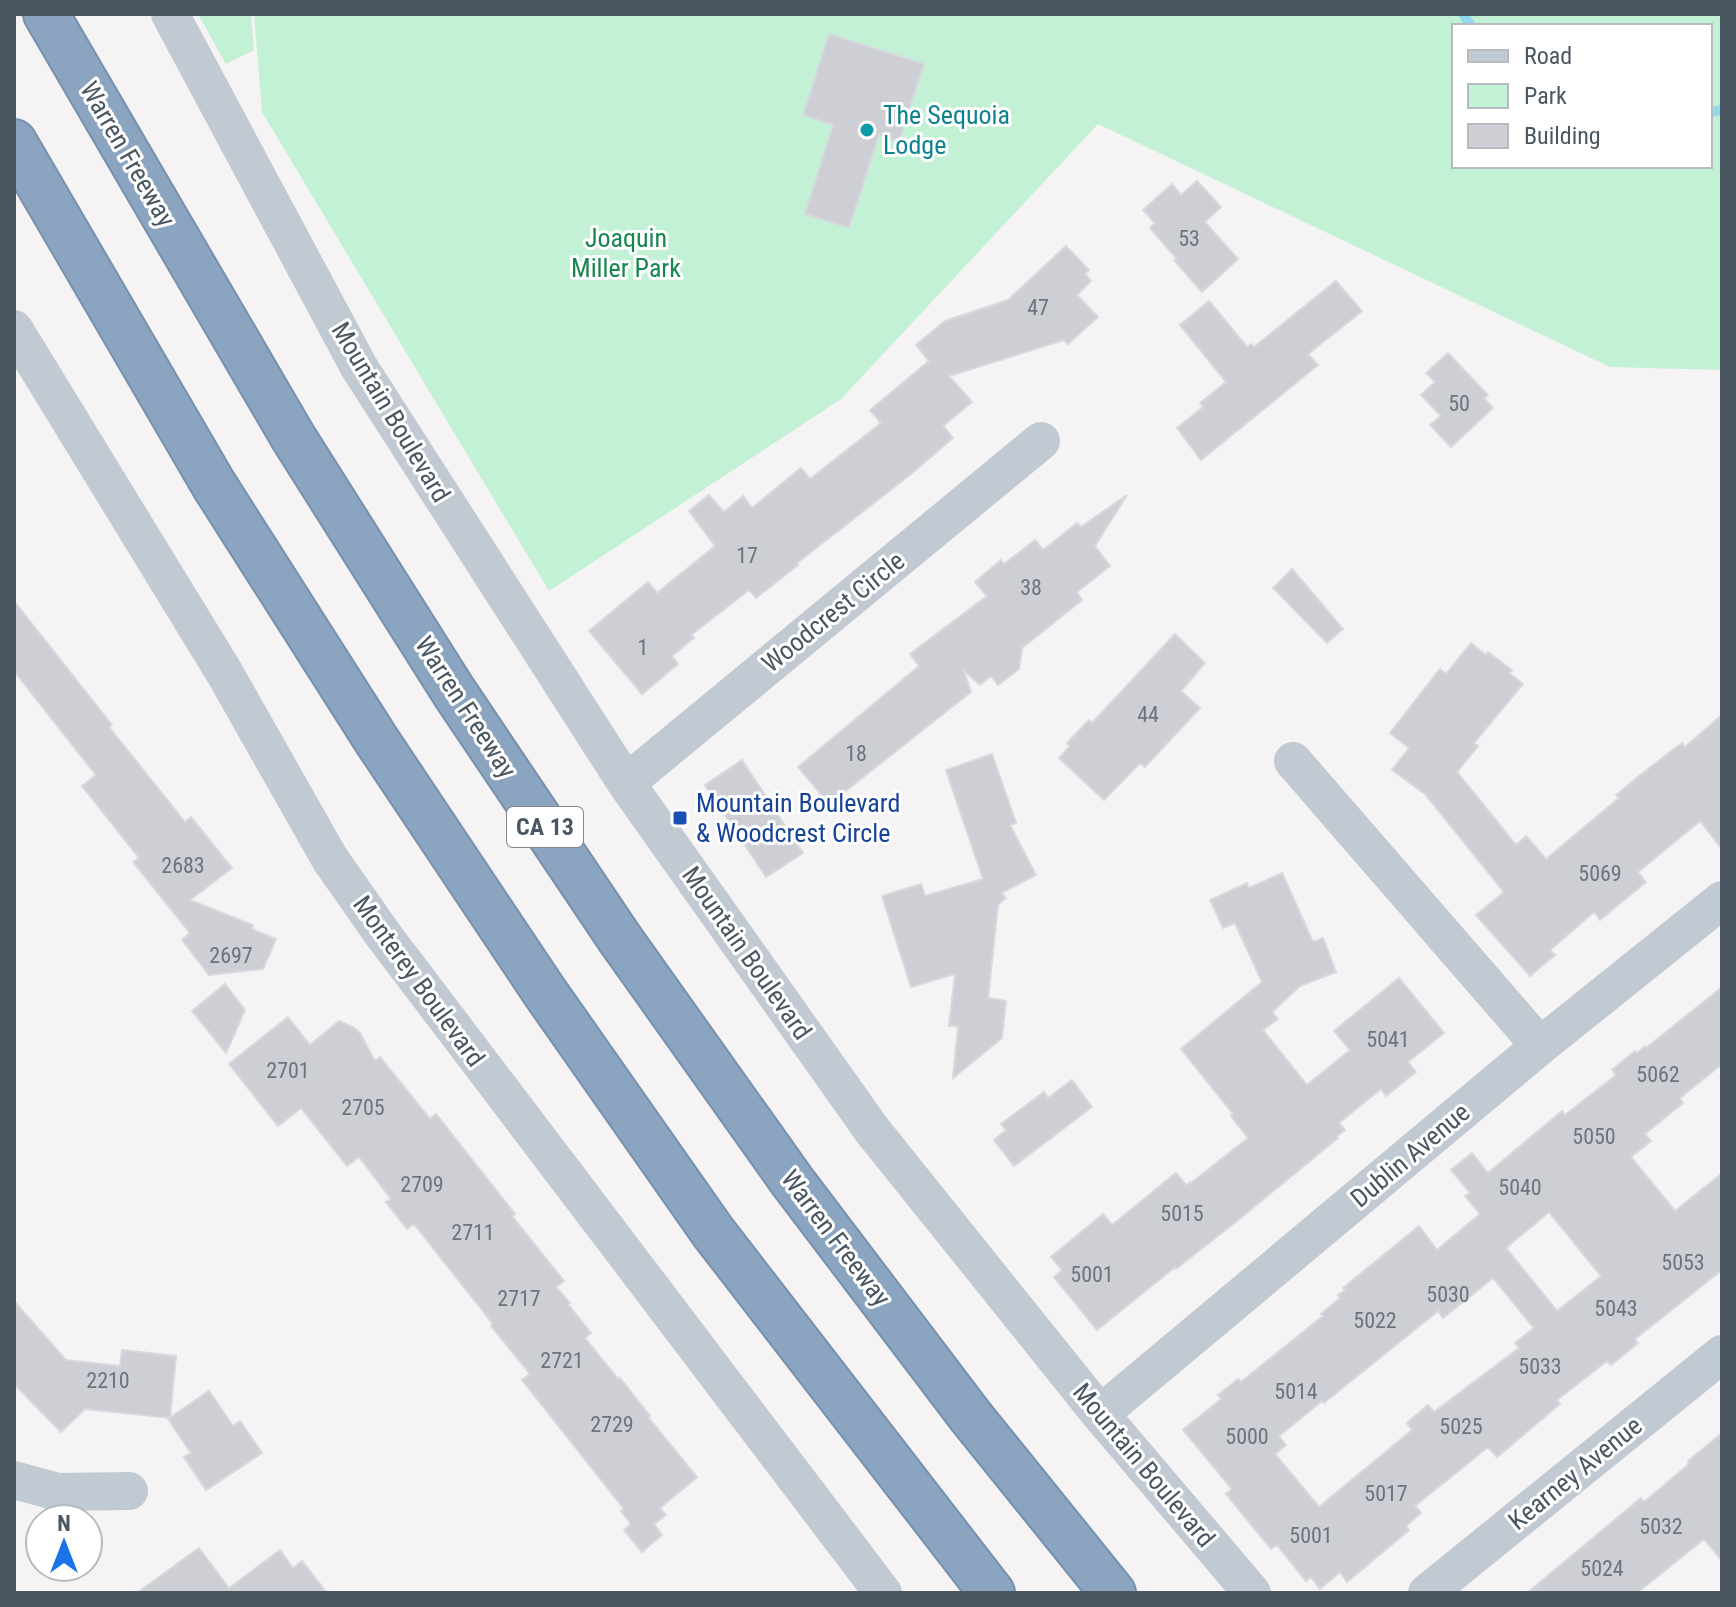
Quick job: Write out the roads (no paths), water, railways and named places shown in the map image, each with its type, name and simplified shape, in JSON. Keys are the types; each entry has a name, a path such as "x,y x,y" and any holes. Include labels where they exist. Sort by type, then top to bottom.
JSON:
{"highway":[{"name":"Warren Freeway","path":"46,14 293,437 454,692 603,913 801,1193 971,1417 1113,1593"},
{"path":"14,142 214,485 377,741 535,978 713,1232 992,1593"}],"street":[{"name":"Mountain Boulevard","path":"170,14 359,367 626,783 872,1130 1100,1414 1252,1593"},
{"name":"Monterey Boulevard","path":"14,329 224,672 330,859 384,936 883,1593"},
{"name":"Woodcrest Circle","path":"626,783 1041,441"},
{"path":"1293,761 1540,1046"},
{"name":"Dublin Avenue","path":"1100,1414 1540,1046 1722,900"},
{"name":"Kearney Avenue","path":"1427,1593 1722,1354"},
{"path":"14,1480 58,1492 129,1491"}],"waterway":[{"path":"1463,14 1470,24"},
{"path":"1712,112 1722,110"}],"place":[{"name":"The Sequoia Lodge","path":"867,130"},
{"name":"Mountain Boulevard & Woodcrest Circle","path":"680,818"}],"park label":[{"name":"Joaquin Miller Park","path":"626,253"}]}
